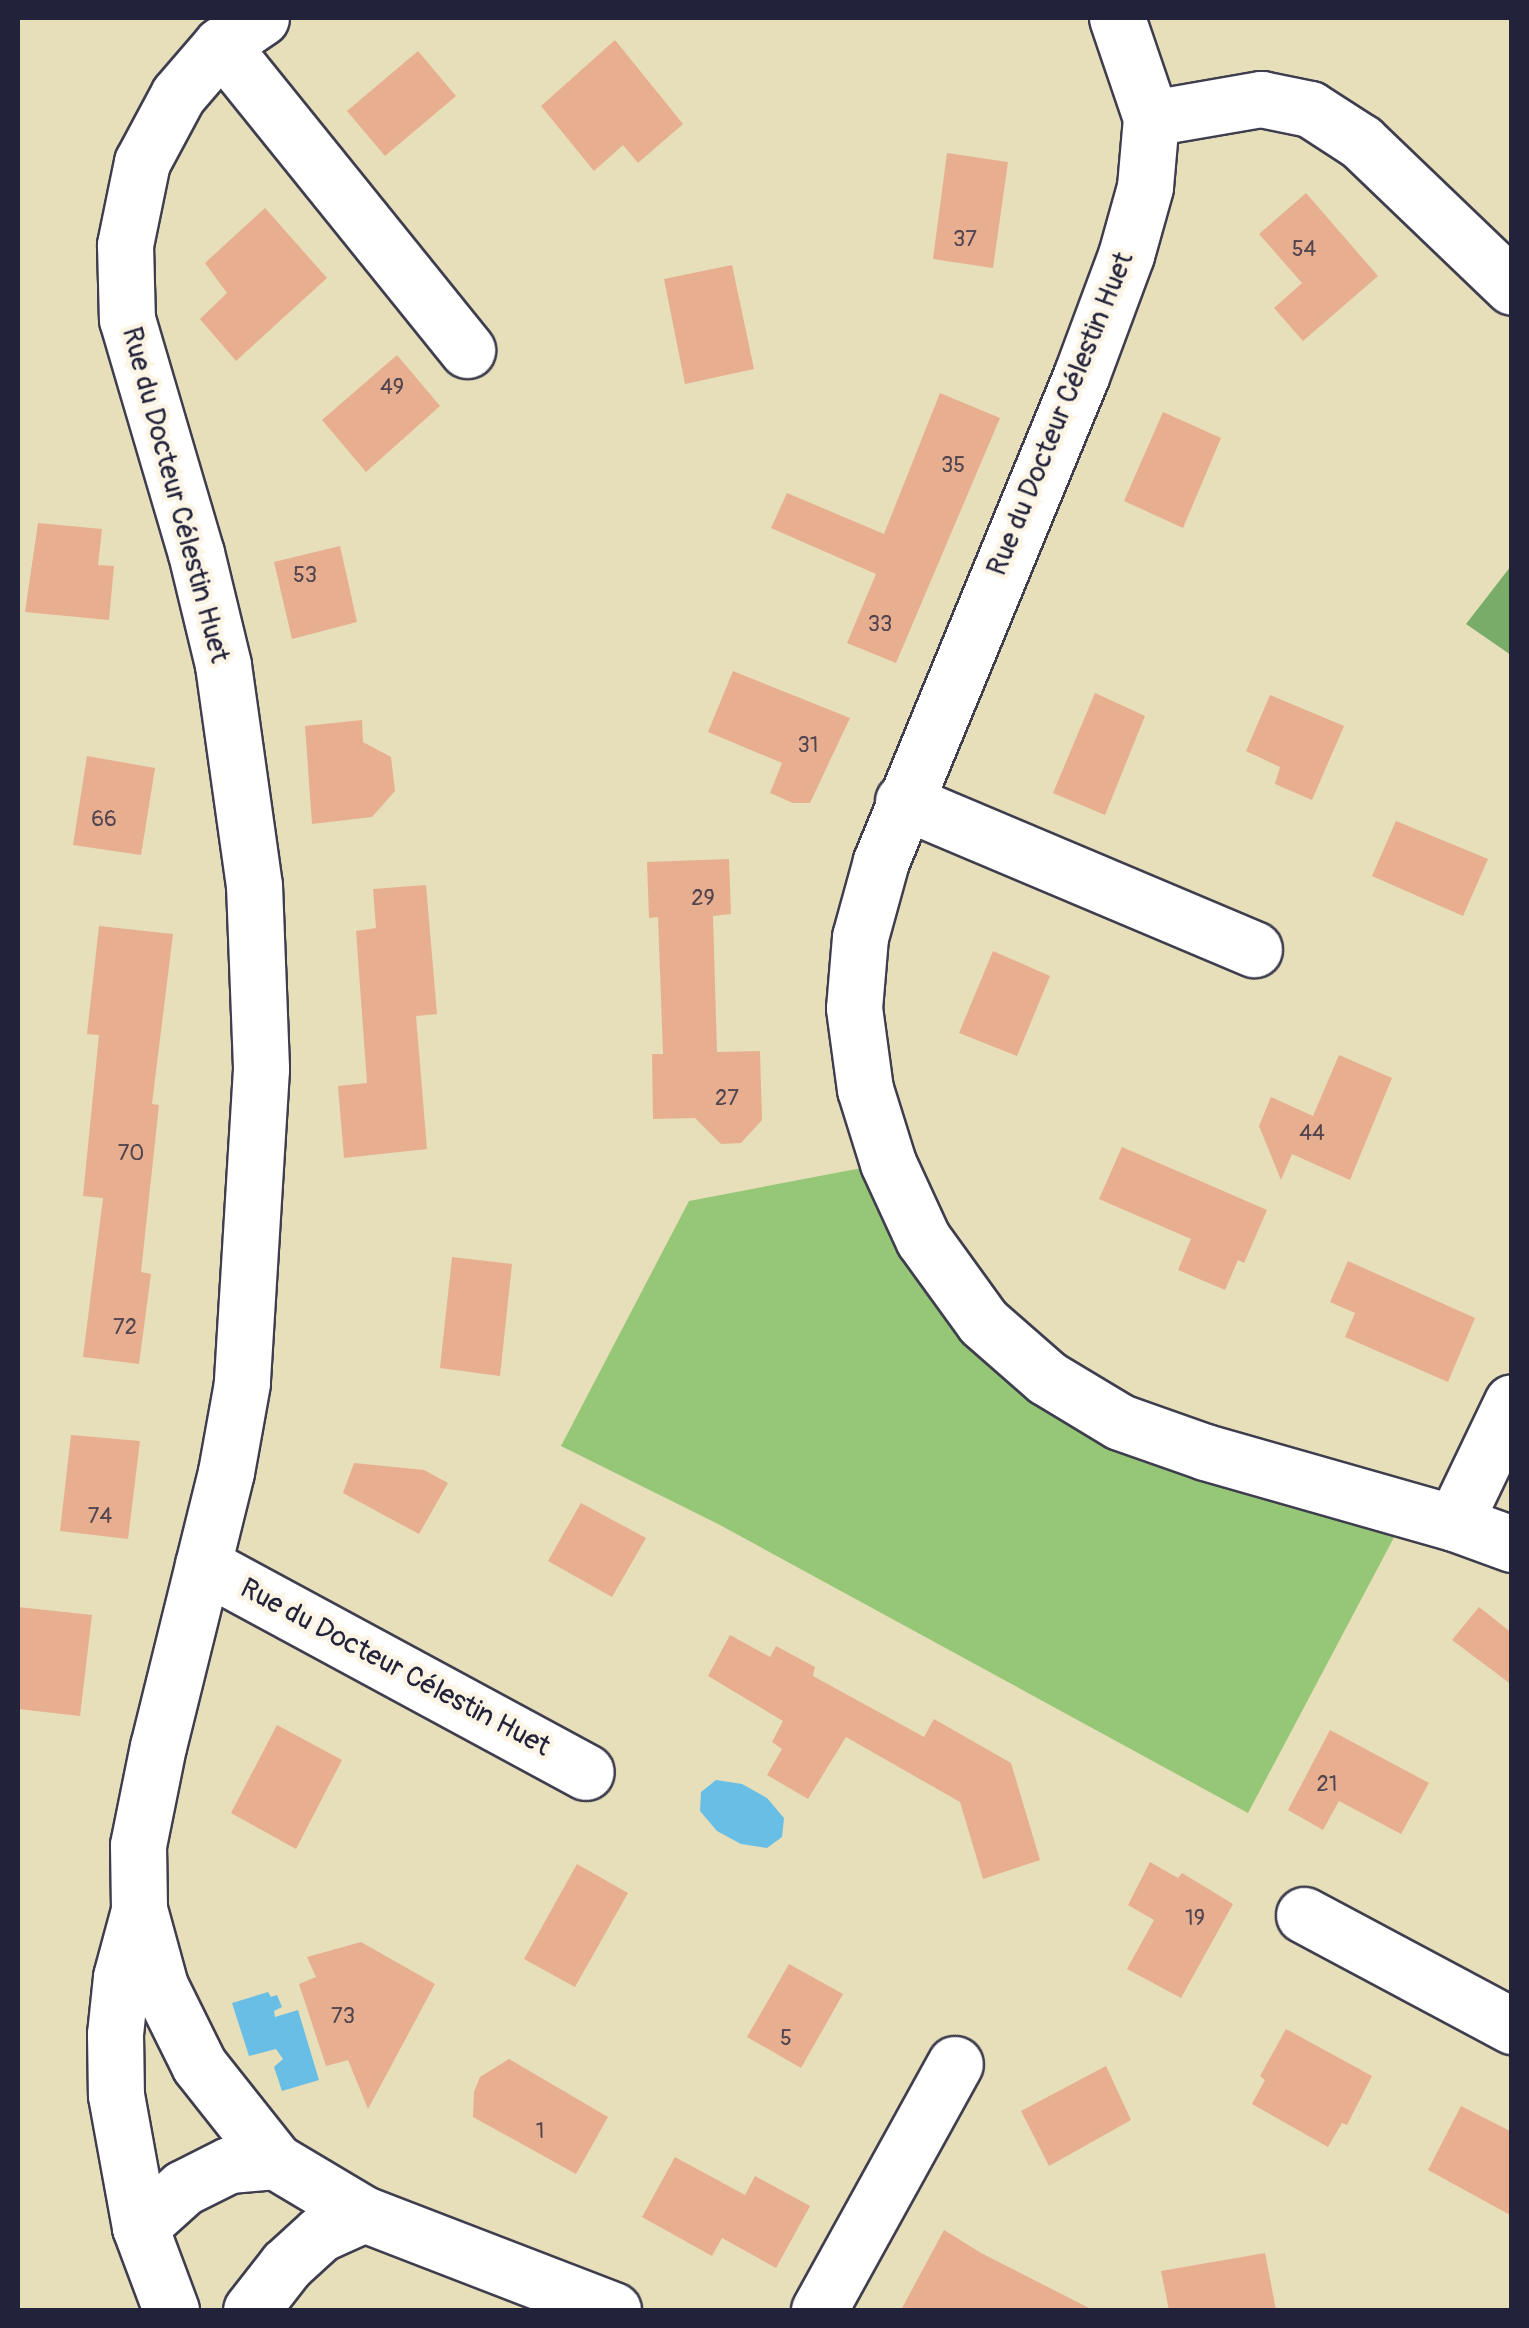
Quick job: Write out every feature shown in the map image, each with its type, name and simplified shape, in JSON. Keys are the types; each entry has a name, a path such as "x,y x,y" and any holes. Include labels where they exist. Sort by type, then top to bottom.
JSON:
{"street":[{"name":"Rue du Docteur Célestin Huet","path":"1117,18 1151,118 1145,187 1126,256 1081,376 902,800 860,938 854,1008 865,1088 888,1163 923,1239 983,1322 1046,1378 1120,1422 1204,1452 1454,1523 1512,1544"},
{"name":"Rue du Docteur Célestin Huet","path":"467,350 241,32 178,95 142,162 125,246 127,319 196,553 222,665 254,885 261,1068 249,1307 226,1472 138,1844 139,1908 160,1986 199,2065 274,2162 364,2214 612,2310"},
{"path":"1151,118 1260,98 1310,109 1361,142 1512,287"},
{"path":"902,800 1254,949"},
{"path":"1454,1523 1512,1402"},
{"name":"Rue du Docteur Célestin Huet","path":"204,1565 586,1772"},
{"name":"Rue du Docteur Célestin Huet","path":"139,1908 120,1978 115,2034 116,2095 140,2227 171,2310"},
{"path":"1304,1915 1512,2026"},
{"path":"819,2310 955,2064"},
{"path":"140,2227 183,2188 229,2165 274,2162"},
{"path":"251,2310 286,2265 320,2234 364,2214"}],"green space":[{"path":"1511,566 1511,655 1466,624"},
{"path":"888,1163 1047,1378 1408,1511 1248,1813 720,1525 561,1446 689,1201"}],"water":[{"path":"716,1780 742,1784 767,1798 784,1818 782,1837 767,1848 741,1844 717,1831 700,1811 701,1792"},
{"path":"268,1992 271,1997 277,1995 282,2007 274,2011 275,2017 298,2010 319,2080 282,2091 274,2067 283,2059 276,2049 249,2056 232,2003"}],"building":[{"path":"615,40 683,124 638,163 623,145 594,171 541,106"},
{"path":"418,51 456,96 385,156 347,111"},
{"path":"947,153 1008,162 993,268 933,259"},
{"path":"1306,193 1378,276 1303,341 1274,308 1302,283 1259,234"},
{"path":"265,208 327,278 236,361 200,319 227,293 205,263"},
{"path":"732,265 754,369 685,384 664,279"},
{"path":"397,355 440,406 366,472 322,420"},
{"path":"940,393 1000,418 896,663 847,643 876,574 771,528 787,493 884,534"},
{"path":"1163,412 1221,438 1183,528 1124,501"},
{"path":"38,523 102,529 98,565 114,566 109,620 25,612"},
{"path":"340,546 357,622 292,639 274,562"},
{"path":"733,671 850,718 810,803 793,803 770,793 782,763 708,732"},
{"path":"1095,693 1145,716 1105,815 1053,793"},
{"path":"1270,695 1344,726 1312,800 1275,784 1280,767 1246,751"},
{"path":"362,720 363,742 391,757 395,791 372,817 312,824 305,726"},
{"path":"87,756 155,768 141,855 73,845"},
{"path":"1396,821 1488,859 1463,916 1372,876"},
{"path":"729,859 731,914 713,916 717,1052 760,1051 762,1120 741,1143 721,1144 695,1118 653,1119 652,1054 663,1054 658,917 649,918 647,862"},
{"path":"426,885 437,1014 416,1016 427,1149 344,1158 338,1086 367,1083 356,931 376,928 373,889"},
{"path":"99,926 173,934 152,1104 159,1105 141,1272 151,1274 139,1364 83,1357 103,1198 83,1196 99,1035 87,1034"},
{"path":"993,951 1050,976 1017,1056 959,1033"},
{"path":"1339,1055 1392,1078 1350,1180 1292,1154 1281,1180 1259,1126 1271,1097 1313,1116"},
{"path":"1122,1147 1267,1210 1244,1263 1238,1260 1225,1290 1178,1270 1191,1239 1099,1199"},
{"path":"452,1257 512,1264 500,1376 440,1368"},
{"path":"1348,1261 1475,1318 1448,1382 1345,1337 1355,1313 1330,1302"},
{"path":"71,1435 140,1441 128,1539 60,1531"},
{"path":"354,1463 424,1470 448,1483 419,1534 343,1493"},
{"path":"581,1503 646,1538 612,1597 548,1561"},
{"path":"18,1607 92,1615 80,1716 18,1709"},
{"path":"1479,1607 1512,1633 1512,1685 1452,1640"},
{"path":"730,1635 770,1657 776,1646 815,1667 813,1676 924,1737 934,1719 1011,1763 1040,1860 983,1879 960,1802 846,1737 808,1799 767,1775 782,1749 772,1742 783,1721 708,1676"},
{"path":"277,1725 342,1760 296,1849 231,1813"},
{"path":"1330,1730 1429,1783 1401,1834 1339,1801 1323,1830 1288,1810"},
{"path":"1150,1862 1178,1878 1182,1873 1233,1904 1181,1998 1127,1969 1154,1920 1128,1905"},
{"path":"577,1864 628,1893 575,1987 524,1959"},
{"path":"361,1942 435,1984 368,2109 348,2060 326,2066 299,1984 316,1977 307,1957"},
{"path":"789,1964 843,1994 801,2068 747,2037"},
{"path":"1286,2029 1372,2076 1347,2125 1342,2123 1328,2147 1252,2104 1265,2080 1260,2076"},
{"path":"509,2059 608,2117 576,2174 473,2117 474,2092 480,2077"},
{"path":"1106,2066 1131,2120 1049,2166 1021,2111"},
{"path":"1461,2106 1512,2132 1512,2216 1428,2170"},
{"path":"675,2157 745,2195 755,2176 810,2206 776,2268 722,2238 712,2256 642,2217"},
{"path":"944,2230 981,2253 1093,2310 901,2310"},
{"path":"1265,2253 1276,2310 1169,2310 1161,2271"}]}
